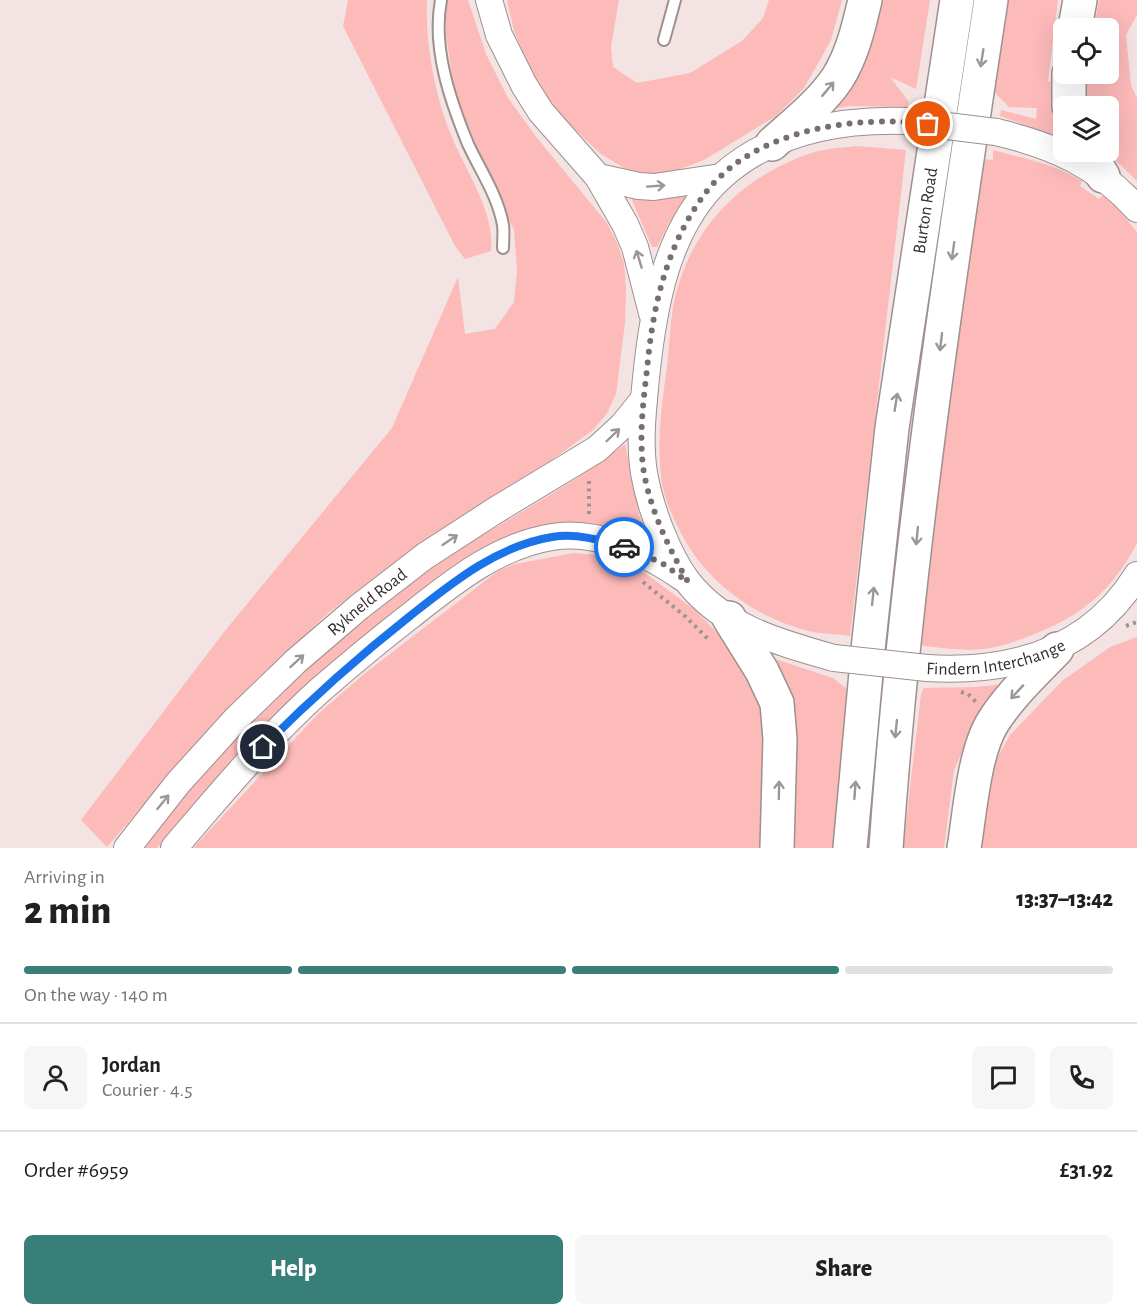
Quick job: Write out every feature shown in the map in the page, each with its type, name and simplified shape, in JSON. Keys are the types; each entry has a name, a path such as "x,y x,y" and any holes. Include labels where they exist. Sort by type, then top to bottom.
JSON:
{"highway":[{"path":"772,144 837,78 859,25 865,0"},
{"name":"Burton Road","path":"850,848 867,651 892,428 957,0"},
{"path":"886,848 893,757 948,284 991,0"},
{"path":"1077,18 1080,0"},
{"path":"729,618 762,671 777,703 780,739 777,848"},
{"path":"964,848 978,766 991,724 1003,707 1057,649"}],"street":[{"path":"489,0 500,35 524,85 542,112 598,177 635,247 653,316"},
{"name":"Findern Interchange","path":"1137,209 1096,164 1077,160 1046,146 996,132 906,121 881,121 836,125 812,130 772,144 746,158 721,177 708,190 683,230 665,274 653,316 644,399 642,447 648,492 664,536 688,582 729,618 766,638 834,658 927,668 970,669 1026,659 1057,649 1087,631 1127,601 1137,575"},
{"path":"598,177 654,187 721,177"},
{"name":"Rykneld Road","path":"127,848 178,783 236,719 296,661 425,556 597,449 623,425 644,399"},
{"name":"Rykneld Road","path":"174,848 240,772 318,692 430,600 459,578 498,554 552,537 587,538 646,555 662,563 688,582"}],"lane":[{"path":"441,0 440,47 446,78 468,144 498,210 503,226 502,248"},
{"path":"664,40 675,0"}],"shaded area":[{"path":"348,0 427,0 429,51 436,86 445,120 489,221 491,251 465,259 455,246 343,26"},
{"path":"446,0 468,0 486,54 508,98 537,138 607,223 617,243 624,263 626,288 625,323 616,394 607,413 593,430 553,459 419,544 328,613 211,726 107,847 81,820 224,632 392,428 458,277 465,334 495,329 514,302 517,270 514,230 486,170 454,90 446,34"},
{"path":"507,0 619,0 611,47 613,67 637,83 690,73 742,41 763,18 769,0 842,0 831,40 804,88 776,116 704,160 657,178 632,173 601,154 572,127 537,86 514,31"},
{"path":"878,0 930,0 916,89 890,77 909,102 907,107 849,106 831,109 857,70 864,64"},
{"path":"1009,0 1058,0 1056,18 1053,18 1048,81 1060,84 1061,96 1053,96 1053,135 1000,116 1001,110 1036,119 1037,108 1009,107 993,91"},
{"path":"1099,0 1137,0 1137,15 1126,35 1131,85 1137,98 1137,181 1117,162 1119,96 1085,96 1086,84 1119,84 1119,18 1096,18"},
{"path":"856,146 906,150 850,636 813,632 771,618 734,595 717,581 689,546 672,515 661,475 660,434 673,308 686,265 697,242 728,203 768,173 815,152"},
{"path":"993,150 1050,166 1072,175 1082,181 1080,186 1099,199 1103,195 1137,232 1137,543 1118,574 1096,598 1054,626 1004,645 984,649 951,649 919,645 981,159 993,160"},
{"path":"684,195 685,199 657,247 652,247 632,200 633,197 664,199"},
{"path":"625,444 640,518 651,540 599,526 568,524 538,528 508,536 479,551 412,598 329,667 264,726 157,848 141,848 189,788 269,705 400,591 467,544 574,480"},
{"path":"574,553 599,555 638,568 695,610 723,639 762,701 769,738 767,848 193,848 317,715 364,674 498,571 515,564"},
{"path":"1137,637 1137,848 977,848 989,773 1010,735 1062,681 1110,647"},
{"path":"772,658 833,678 847,689 834,848 786,848"},
{"path":"1006,684 974,725 954,770 944,848 903,848 921,694 924,688"}],"way so far":[{"path":"624,547 662,563 688,582 664,536 648,492 644,472 642,427 653,316 659,292 683,230 708,190 746,158 772,144 812,130 857,122 906,121 928,124"}],"route":[{"path":"263,747 318,692 374,644 459,578 498,554 552,537 569,536 604,541 624,547"}]}
